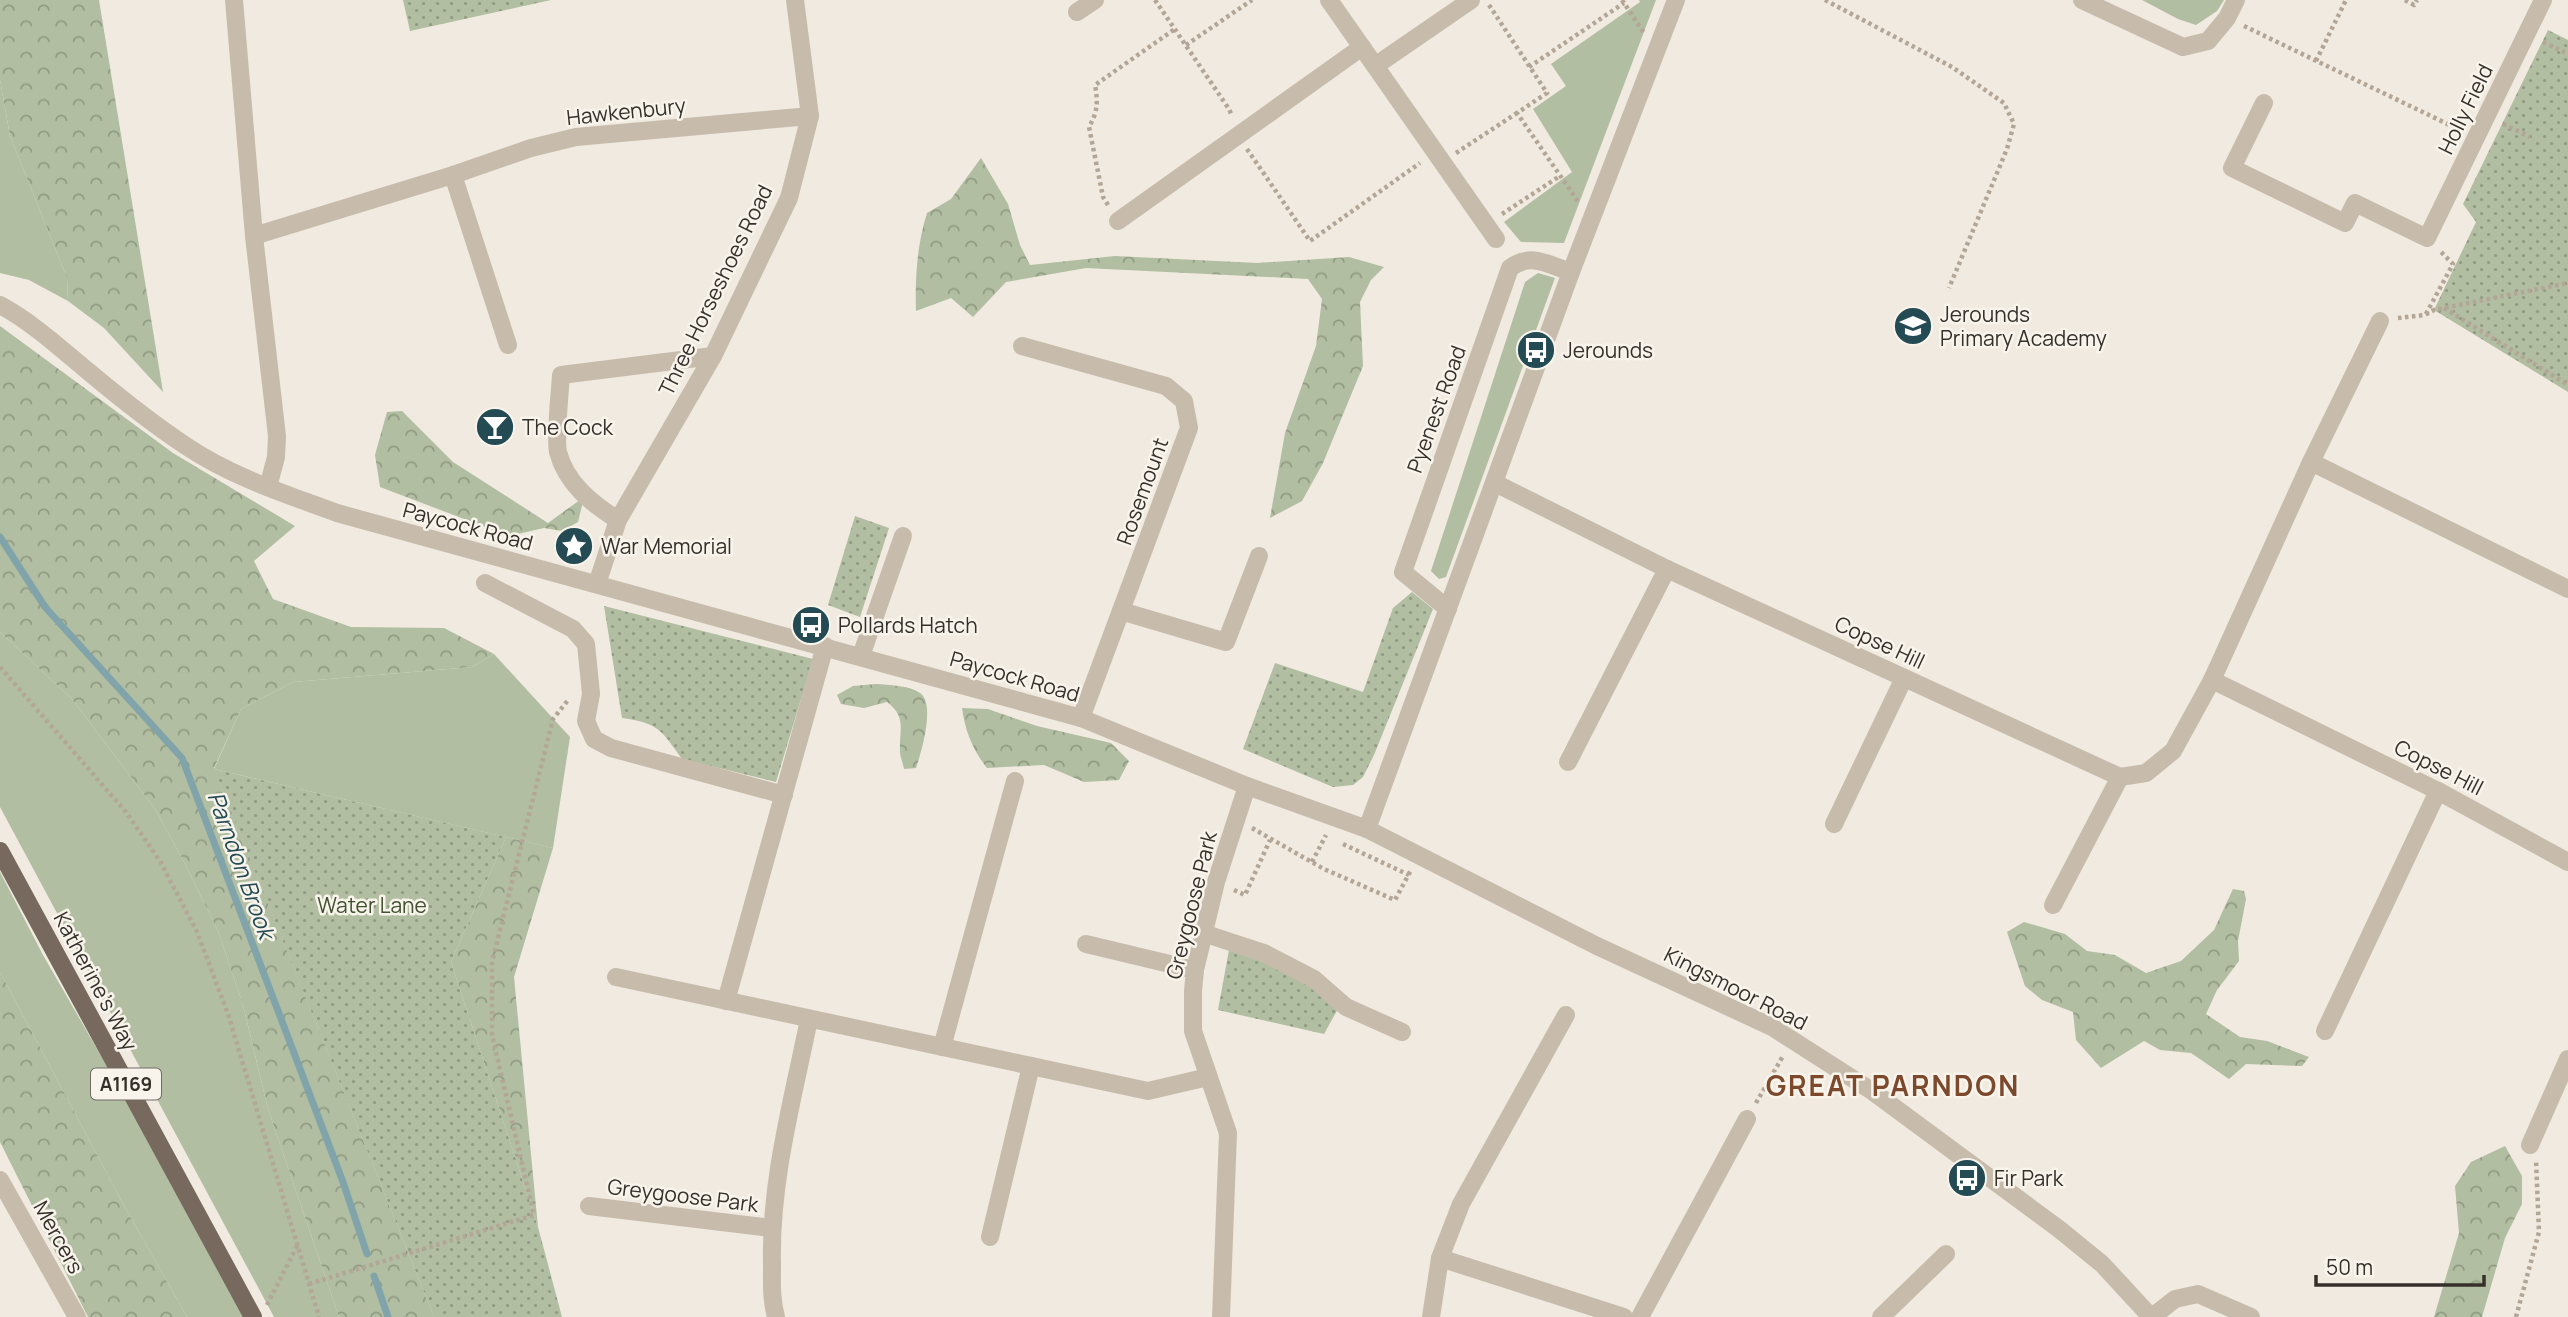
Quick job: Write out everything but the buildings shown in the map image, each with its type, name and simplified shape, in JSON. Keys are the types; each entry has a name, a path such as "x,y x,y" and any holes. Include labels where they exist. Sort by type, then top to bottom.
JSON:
{"main road":[{"name":"Katherine's Way","path":"0,851 253,1317"}],"street":[{"path":"234,0 254,236 277,436 276,457 268,487"},
{"name":"Three Horseshoes Road","path":"597,584 618,520 713,356 789,198 810,116 795,0"},
{"path":"1077,12 1095,0"},
{"path":"1329,0 1496,239"},
{"path":"1375,66 1471,0"},
{"path":"1367,829 1571,272 1676,0"},
{"path":"2082,0 2183,47 2207,41 2227,18 2236,0"},
{"name":"Holly Field","path":"2427,238 2543,0"},
{"path":"1118,221 1362,47"},
{"path":"2264,103 2232,169 2345,223 2355,203 2427,238"},
{"name":"Hawkenbury","path":"254,236 453,175 531,148 576,137 810,116"},
{"path":"453,175 508,345"},
{"name":"Pyenest Road","path":"1448,609 1403,572 1510,268 1521,260 1534,260 1571,272"},
{"name":"Paycock Road","path":"0,305 21,317 113,392 187,447 226,469 268,487 337,513 1081,718 1247,786 1367,829"},
{"path":"2053,905 2120,777 2146,773 2173,751 2212,680 2311,462 2380,321"},
{"name":"Rosemount","path":"1022,346 1166,387 1184,401 1189,428 1081,718"},
{"path":"618,520 594,505 571,479 558,450 561,375 713,356"},
{"path":"2311,462 2568,589"},
{"name":"Copse Hill","path":"1495,483 1667,569 2120,777"},
{"path":"861,656 903,536"},
{"path":"1121,611 1226,642 1259,556"},
{"path":"1568,762 1667,569"},
{"path":"485,583 573,629 586,644 591,694 586,721 594,739 611,748 784,795"},
{"path":"726,1001 825,646"},
{"path":"1834,824 1904,678"},
{"name":"Copse Hill","path":"2212,680 2438,791 2568,862"},
{"path":"942,1047 1015,781"},
{"name":"Greygoose Park","path":"1221,1317 1228,1133 1193,1031 1195,970 1219,870 1247,786"},
{"path":"2325,1031 2438,791"},
{"name":"Kingsmoor Road","path":"1367,829 1597,946 1772,1027 1872,1091 2059,1229 2102,1264 2151,1317 2175,1298 2198,1294 2250,1317"},
{"path":"1203,933 1264,953 1314,979 1346,1007 1402,1032"},
{"path":"1086,944 1195,970"},
{"path":"616,977 1149,1091 1209,1077"},
{"path":"1431,1317 1440,1258 1461,1204 1566,1016"},
{"name":"Greygoose Park","path":"776,1317 772,1303 771,1228 783,1146 809,1019"},
{"path":"2530,1145 2568,1059"},
{"path":"990,1237 1031,1066"},
{"path":"1640,1317 1747,1119"},
{"name":"Mercers","path":"0,1180 77,1317"},
{"name":"Greygoose Park","path":"589,1206 771,1228"},
{"path":"1881,1317 1946,1254"},
{"path":"1440,1258 1624,1317"}],"path":[{"path":"1155,0 1229,109 1238,135 1310,241 1547,93 1485,0"},
{"path":"1186,45 1252,0"},
{"path":"1825,0 1971,80 2004,103 2014,124 2007,149 1949,288"},
{"path":"2316,61 2346,0"},
{"path":"2405,0 2414,5 2417,0"},
{"path":"1529,67 1623,2 1657,51"},
{"path":"2227,18 2476,138"},
{"path":"1118,221 1103,197 1089,127 1098,104 1095,85 1175,29"},
{"path":"2527,34 2568,54"},
{"path":"1517,113 1591,221"},
{"path":"2487,116 2530,137"},
{"path":"1486,224 1560,176"},
{"path":"2425,315 2453,264 2427,238"},
{"path":"2380,321 2425,315 2444,308 2568,282"},
{"path":"2444,308 2568,384"},
{"path":"0,667 126,812 160,861 191,920 228,1014 319,1317"},
{"path":"309,1284 534,1215 492,1035 492,962 553,719 589,673"},
{"path":"1248,826 1270,841 1395,900 1419,855"},
{"path":"1315,830 1409,875"},
{"path":"1312,862 1326,835"},
{"path":"1245,895 1270,841"},
{"path":"1747,1119 1792,1040"},
{"path":"2516,1317 2539,1232 2538,1166 2530,1145"},
{"path":"261,1317 298,1243"}],"green space":[{"path":"0,0 99,0 163,392 104,328 68,301 67,278 10,136 0,80"},
{"path":"403,0 551,0 410,31"},
{"path":"1639,0 1656,0 1564,243 1521,242 1504,222 1572,172 1533,109 1566,86 1551,64 1640,2"},
{"path":"2142,0 2224,0 2217,11 2196,25 2178,19"},
{"path":"2548,30 2568,40 2568,392 2434,310 2476,222 2463,204"},
{"path":"0,80 10,136 67,278 68,301 29,280 0,273"},
{"path":"981,158 1008,204 1020,245 1030,265 1115,256 1257,263 1349,257 1384,267 1371,280 1360,302 1363,366 1323,463 1302,501 1270,518 1285,433 1316,346 1322,299 1308,279 1086,268 1006,282 973,317 951,298 916,311 917,261 927,213 951,199"},
{"path":"1538,273 1555,278 1446,577 1439,579 1431,571 1525,282"},
{"path":"0,326 173,453 295,526 254,561 273,599 351,627 444,628 494,654 472,667 293,682 241,709 214,768 434,1317 339,1317 268,1109 243,1005 218,931 183,860 155,809 72,699 0,632"},
{"path":"402,411 453,462 548,523 584,497 578,522 562,531 544,528 509,536 380,487 375,455 387,412"},
{"path":"855,516 889,528 860,617 828,605"},
{"path":"1412,592 1433,609 1363,777 1353,785 1333,787 1243,749 1275,663 1363,692 1393,608"},
{"path":"604,606 813,659 776,782 682,759 658,730 644,722 622,718"},
{"path":"0,632 72,699 155,809 183,860 218,931 243,1005 268,1109 339,1317 274,1317 0,807"},
{"path":"494,654 570,737 553,848 214,769 241,709 293,682 472,667"},
{"path":"876,684 910,688 925,699 926,729 916,768 904,769 900,753 900,719 887,702 864,708 841,704 837,695 853,686"},
{"path":"962,708 988,709 1037,726 1111,743 1129,761 1119,780 1084,782 1044,765 987,768 970,740"},
{"name":"Water Lane","path":"214,769 506,837 451,962 538,1227 562,1317 434,1317"},
{"path":"506,837 553,848 514,977 538,1227 451,962"},
{"path":"0,872 43,955 251,1317 187,1317 121,1200 0,972"},
{"path":"2233,889 2244,891 2246,899 2238,941 2239,961 2217,990 2206,1014 2240,1037 2267,1041 2309,1057 2302,1066 2246,1064 2229,1079 2191,1053 2160,1050 2144,1041 2101,1068 2076,1040 2073,1012 2042,1000 2025,986 2007,932 2024,922 2065,934 2087,951 2115,955 2146,973 2181,961 2214,930"},
{"path":"1229,950 1314,979 1339,1007 1324,1034 1218,1010"},
{"path":"0,972 121,1200 187,1317 88,1317 0,1142"},
{"path":"2505,1146 2522,1176 2522,1204 2505,1238 2482,1317 2434,1317 2459,1233 2455,1186 2471,1162"}],"waterway":[{"name":"Parndon Brook","path":"0,537 45,607 182,758 343,1182 367,1254"},
{"name":"Parndon Brook","path":"374,1276 388,1317"}],"place":[{"name":"Jerounds Primary Academy","path":"1913,326"},
{"name":"Jerounds","path":"1536,350"},
{"name":"The Cock","path":"495,427"},
{"name":"War Memorial","path":"574,546"},
{"name":"Pollards Hatch","path":"811,625"},
{"name":"Fir Park","path":"1967,1178"}],"district":[{"name":"GREAT PARNDON","path":"1893,1085"}]}
